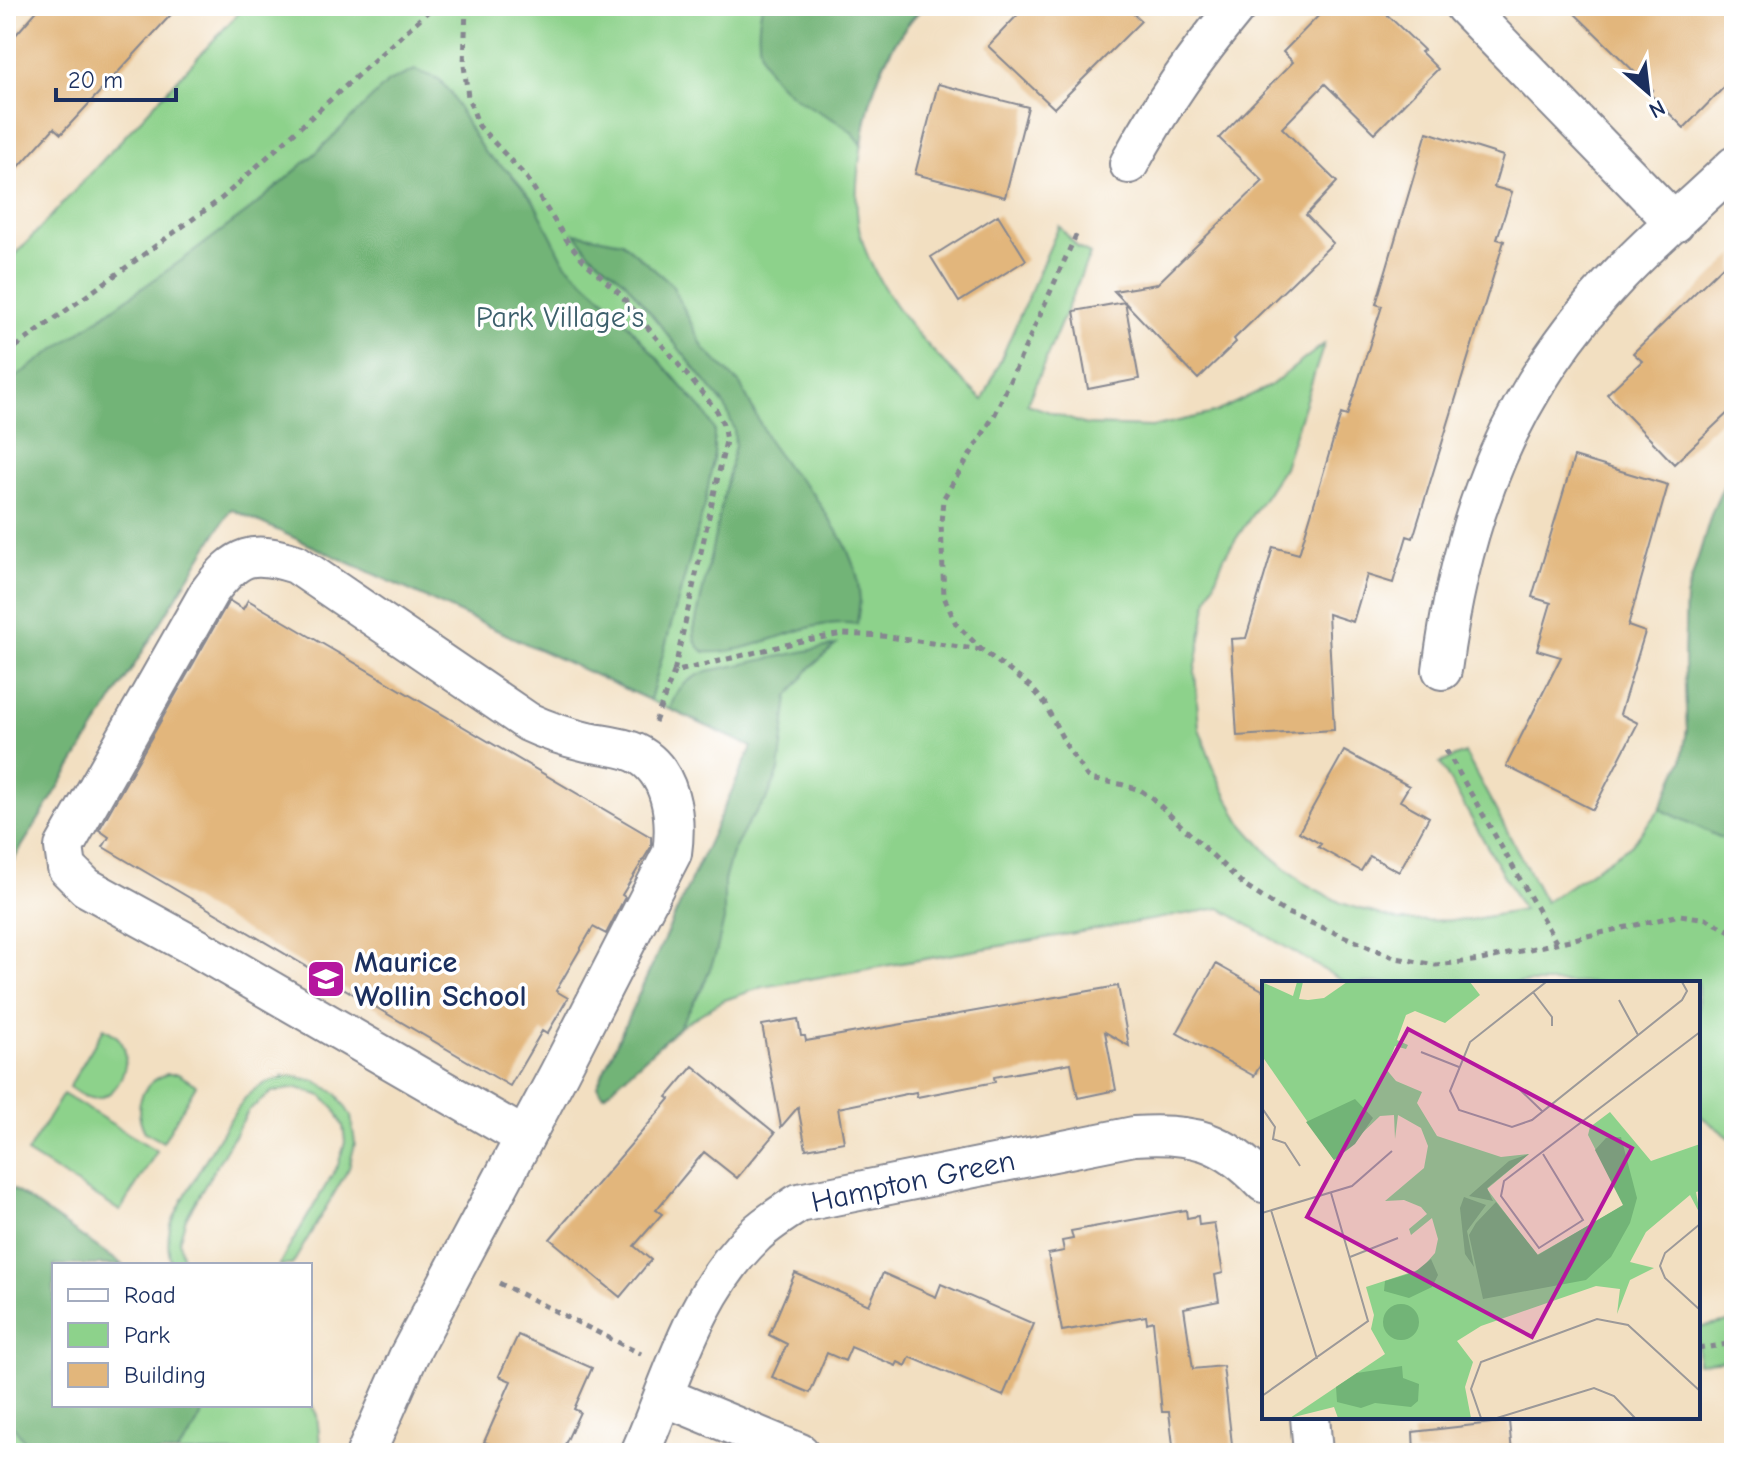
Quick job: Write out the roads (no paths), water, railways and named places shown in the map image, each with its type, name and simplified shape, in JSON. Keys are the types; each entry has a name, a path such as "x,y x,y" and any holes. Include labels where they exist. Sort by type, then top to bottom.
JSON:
{"street":[{"path":"1129,164 1194,58 1237,6"},
{"path":"1464,6 1675,223"},
{"path":"1442,670 1450,607 1469,529 1494,462 1528,394 1571,331 1620,273 1734,166"},
{"path":"366,1453 409,1355 524,1137 672,853 675,829 670,797 658,772 639,754 550,732 528,722 296,564 270,556 241,559 224,573 209,592 64,847 67,868 86,887 524,1137"},
{"name":"Hampton Green","path":"640,1453 700,1307 727,1266 756,1234 799,1203 1134,1136 1170,1134 1206,1141 1241,1159 1262,1181"},
{"path":"665,1397 800,1453"},
{"path":"1310,1419 1313,1453"}],"place":[{"name":"Maurice Wollin School","path":"326,979"}],"park label":[{"name":"Park Village's","path":"560,317"}]}
